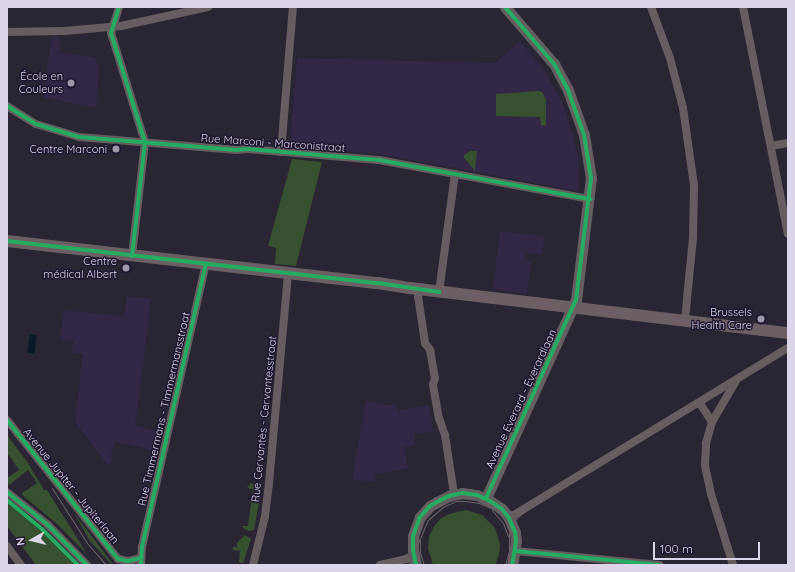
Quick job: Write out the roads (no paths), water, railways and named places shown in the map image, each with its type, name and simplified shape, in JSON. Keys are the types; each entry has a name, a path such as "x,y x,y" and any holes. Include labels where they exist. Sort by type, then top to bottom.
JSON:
{"main road":[{"path":"7,241 378,283 439,292 788,333"}],"street":[{"path":"119,7 111,33 145,142 132,256"},
{"path":"7,32 112,28 208,7"},
{"path":"282,152 293,7"},
{"name":"Avenue Everard - Everardlaan","path":"486,498 576,300 590,199 591,178 589,158 577,111 568,90 554,64 505,7"},
{"path":"651,7 670,58 683,108 693,177 693,238 685,320"},
{"path":"742,7 788,234"},
{"name":"Rue Marconi - Marconistraat","path":"7,106 36,124 79,136 236,150 282,152 379,160 590,199"},
{"path":"771,146 788,143"},
{"path":"439,292 455,174"},
{"name":"Rue Timmermans - Timmermansstraat","path":"141,562 206,264"},
{"name":"Rue Cervantès - Cervantesstraat","path":"253,565 265,516 270,483 288,274"},
{"path":"419,289 418,296 425,343 430,350 435,378 433,385 439,418 445,435 454,494"},
{"path":"509,518 788,348"},
{"path":"734,565 711,494 705,465 706,442 712,422 739,377"},
{"path":"699,402 712,422"},
{"name":"Avenue Jupiter - Jupiterlaan","path":"7,420 118,559 141,562"},
{"path":"7,492 48,524 87,565"},
{"path":"380,565 415,561 414,534 420,517 430,506 454,494 469,494 486,498 502,509 509,518 515,532 516,552 512,565"},
{"path":"7,546 21,565"},
{"path":"516,552 660,565"}],"water":[{"path":"30,334 37,335 34,354 27,353"}],"tram line":[{"path":"374,565 398,559 411,551 418,543 428,520 443,507 456,501 479,503 503,513 519,510 788,346"},
{"path":"52,488 87,543 106,565"},
{"path":"492,510 503,523 508,536"},
{"path":"505,565 509,551 509,534 512,524 526,510"},
{"path":"420,540 420,553 424,565"},
{"path":"395,563 406,562 419,565"}],"place":[{"name":"École en Couleurs","path":"71,83"},
{"name":"Centre Marconi","path":"116,149"},
{"name":"Centre médical Albert","path":"126,268"},
{"name":"Brussels Health Care","path":"761,319"}]}
